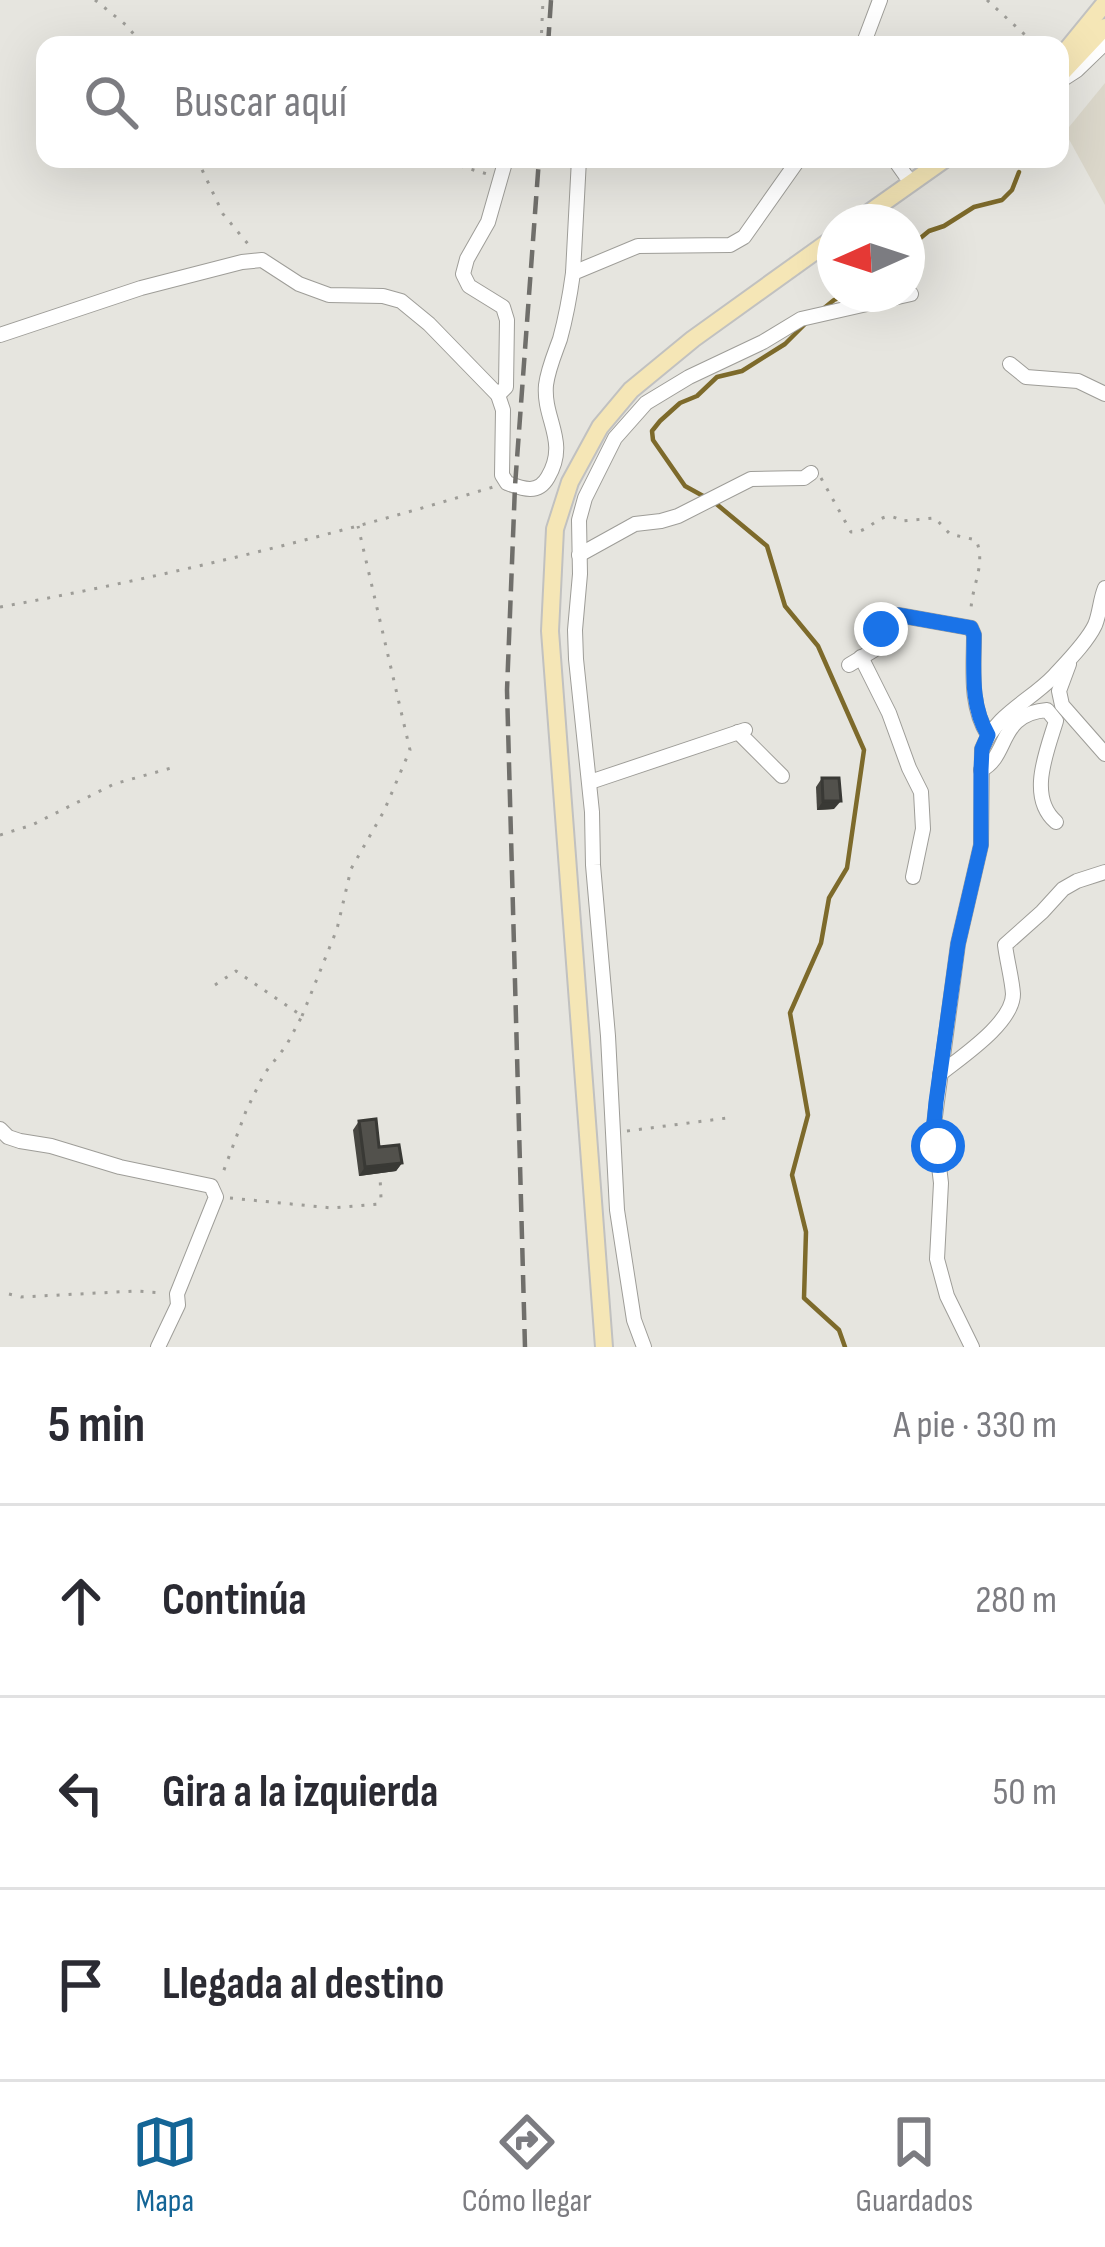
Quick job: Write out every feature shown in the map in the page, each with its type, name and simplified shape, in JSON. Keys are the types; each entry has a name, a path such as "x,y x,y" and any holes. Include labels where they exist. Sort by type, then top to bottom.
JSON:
{"main road":[{"path":"1069,49 1105,3"},
{"path":"1069,68 1105,26"},
{"path":"881,204 931,168"},
{"path":"604,1347 550,631 555,529 582,457 599,427 631,390 817,250"}],"street":[{"path":"866,36 880,0"},
{"path":"1069,52 1105,17"},
{"path":"1069,74 1105,43"},
{"path":"498,395 506,387 507,320 502,307 469,286 463,274 466,259 488,222 503,168"},
{"path":"0,335 141,288 262,260 299,284 329,296 383,296 401,302 429,324 498,395 503,410 502,475 507,483 535,490 546,482 558,448 546,385 566,318 573,273 579,168"},
{"path":"573,273 638,246 730,245 744,237 793,168"},
{"path":"900,168 911,183"},
{"path":"644,1347 634,1320 617,1210 590,782 576,659 579,520 615,438 663,392 815,316 832,312"},
{"path":"1010,364 1026,377 1078,381 1105,394"},
{"path":"579,555 635,524 661,521 751,479 804,478 812,472"},
{"path":"971,1347 946,1296 937,1259 941,1184 934,1124 958,944 981,845 982,749 1000,718 1051,680 1095,626 1105,588"},
{"path":"913,877 923,829 921,792 889,713 855,661 874,650 886,621 898,615 971,628 973,684 988,735"},
{"path":"1071,655 1059,691 1062,705 1105,754"},
{"path":"981,770 992,765 1005,734 1018,721 1032,711 1047,710 1056,721 1041,782 1047,814 1056,822"},
{"path":"590,782 742,731 782,776"},
{"path":"940,1074 1010,1010 1013,994 1005,945 1063,889 1105,872"},
{"path":"0,1129 20,1141 214,1191 177,1294 178,1305 158,1347"}],"path":[{"path":"94,0 135,36"},
{"path":"542,36 544,0"},
{"path":"987,0 1026,36"},
{"path":"201,168 224,214 262,260"},
{"path":"467,168 500,178"},
{"path":"812,472 820,477 851,532 861,533 886,515 894,515 901,521 934,518 950,534 976,540 981,563 970,598 971,628"},
{"path":"0,608 358,526 507,483"},
{"path":"358,526 410,749 384,811 351,869 337,929 302,1016 264,1074 214,1191 310,1207 378,1204 380,1176"},
{"path":"0,835 32,825 114,784 171,768"},
{"path":"215,985 236,970 302,1016"},
{"path":"613,1133 728,1118"},
{"path":"9,1294 177,1294"}],"shaded area":[{"path":"1105,83 1105,205 1069,139 1069,127"}],"building":[{"path":"822,778 839,778 841,801 823,801"},
{"path":"376,1119 379,1147 399,1145 402,1163 365,1167 359,1121"}],"waterway":[{"path":"925,234 974,207 1002,200 1019,172"},
{"path":"805,324 785,344 742,371 717,377 697,396 680,403 652,431 653,440 685,486 714,502 767,546 785,606 818,646 864,750 847,868 829,898 821,943 790,1013 808,1115 792,1175 806,1232 804,1298 839,1330 845,1347"}],"railway":[{"path":"549,36 551,0"},
{"path":"525,1347 507,690 515,486 538,168"}],"route":[{"path":"881,629 898,615 971,628 976,704 988,735 982,749 978,868 958,944 936,1102 938,1146"}]}
